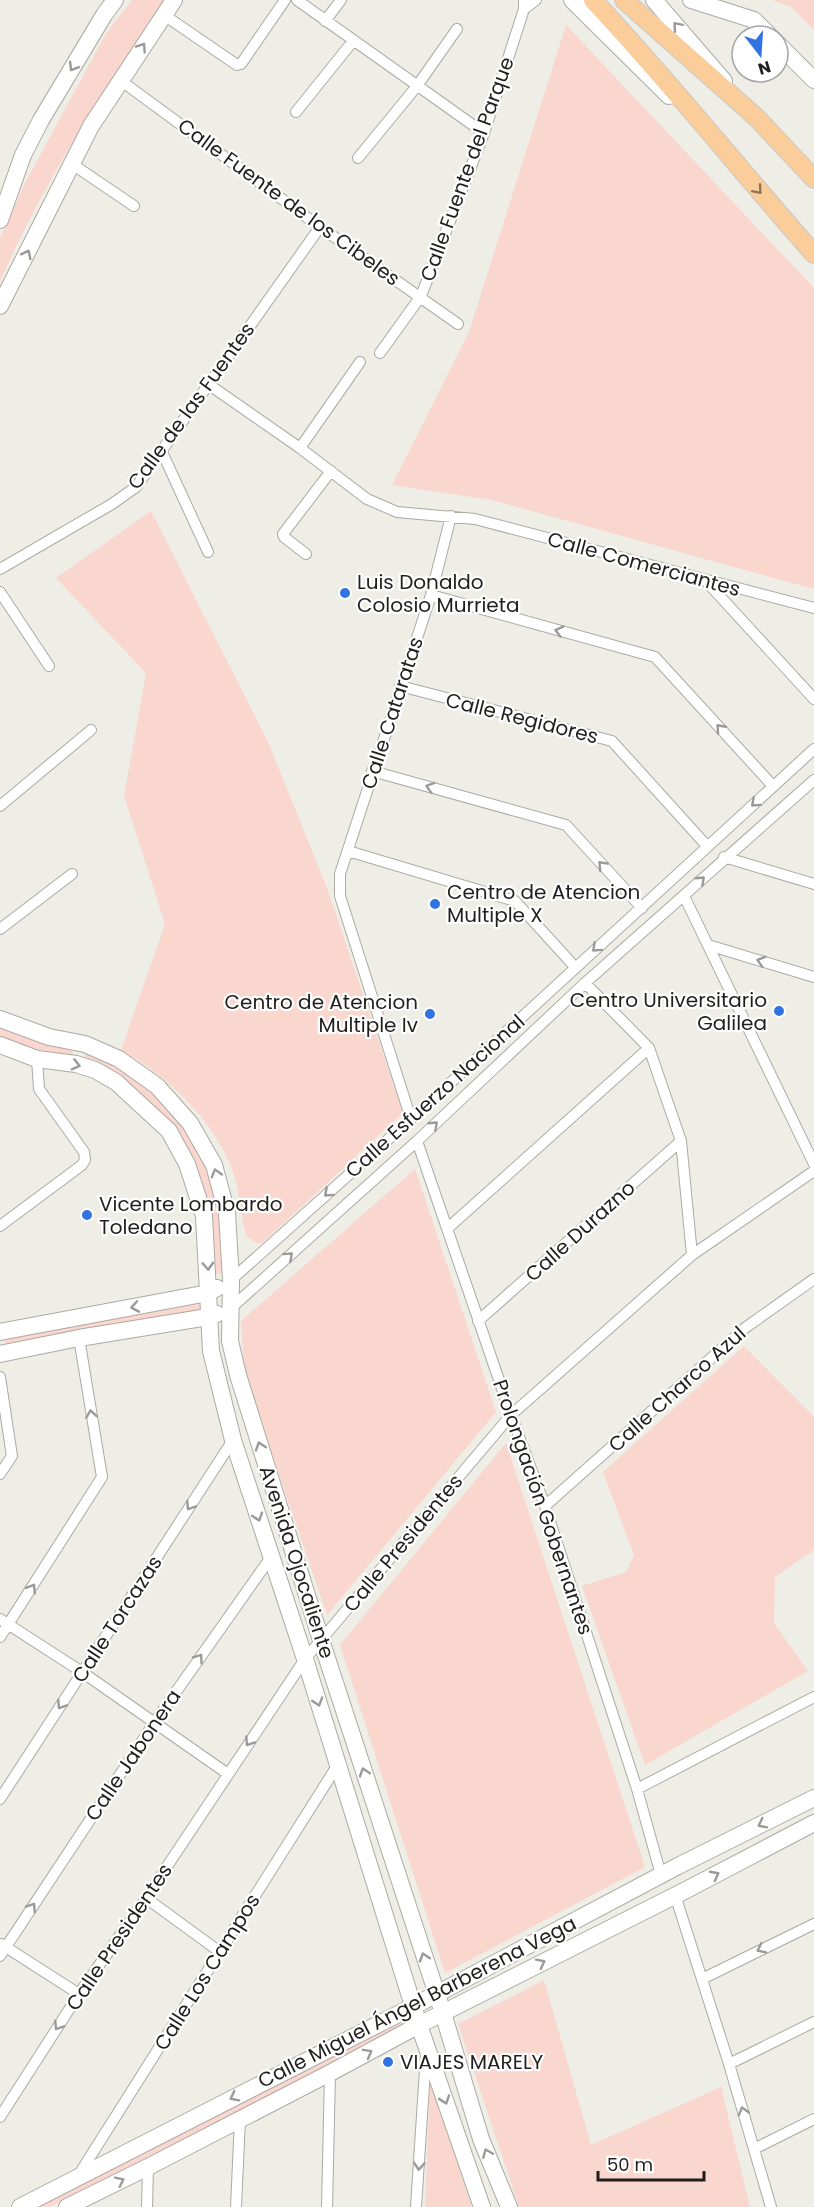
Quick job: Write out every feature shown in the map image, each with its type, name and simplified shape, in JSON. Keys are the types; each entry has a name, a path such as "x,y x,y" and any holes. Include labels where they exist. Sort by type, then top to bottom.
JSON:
{"main road":[{"path":"0,220 23,155 41,120 115,0"},
{"path":"0,306 91,126 174,0"},
{"path":"572,0 719,146"},
{"path":"593,0 652,64 719,146 814,254"},
{"path":"624,0 756,118"},
{"path":"654,0 756,118 814,179"},
{"path":"692,0 754,20 758,24"},
{"path":"790,56 814,80"},
{"name":"Avenida Ojocaliente","path":"0,1018 49,1037 85,1044 118,1059 157,1086 190,1122 214,1165 226,1213 231,1280 230,1341 238,1375 321,1640 443,2013 481,2139 509,2207"},
{"name":"Avenida Ojocaliente","path":"0,1045 37,1059 76,1064 94,1070 116,1082 140,1101 169,1131 187,1164 204,1216 211,1351 233,1440 305,1659 419,2025 482,2207"},
{"name":"Calle Esfuerzo Nacional","path":"0,1332 208,1293 231,1280"},
{"name":"Calle Esfuerzo Nacional","path":"0,1354 79,1338 208,1317 229,1309"},
{"name":"Calle Miguel Ángel Barberena Vega","path":"20,2207 814,1798"},
{"name":"Calle Miguel Ángel Barberena Vega","path":"67,2207 814,1822"}],"street":[{"path":"164,15 237,65 241,63 285,0"},
{"path":"297,0 484,133"},
{"path":"325,21 341,0"},
{"name":"Calle Fuente del Parque","path":"380,353 421,296 484,133 524,5 536,0"},
{"path":"358,158 417,86 458,29"},
{"path":"296,112 353,41"},
{"name":"Calle Fuente de los Cibeles","path":"120,80 320,227 458,324"},
{"path":"72,164 134,206"},
{"name":"Calle de las Fuentes","path":"0,569 112,504 136,487 320,227"},
{"path":"300,448 360,362"},
{"name":"Calle Comerciantes","path":"208,384 332,471 367,499 397,512 475,519 814,608"},
{"path":"162,452 208,552"},
{"path":"306,554 283,534 332,471"},
{"name":"Calle Cataratas","path":"411,1119 340,896 340,874 431,595 451,516"},
{"path":"704,579 814,699"},
{"path":"0,592 49,666"},
{"path":"431,595 655,657 773,786"},
{"name":"Calle Regidores","path":"400,686 612,741 707,846"},
{"path":"0,806 91,730"},
{"name":"Calle Esfuerzo Nacional","path":"231,1280 411,1119 814,749"},
{"path":"372,771 566,825 642,908"},
{"name":"Calle Esfuerzo Nacional","path":"229,1309 417,1141 585,983 684,896 724,857 809,790 814,780"},
{"path":"348,851 514,901 575,967"},
{"path":"724,857 814,884"},
{"path":"0,929 72,874"},
{"path":"684,896 814,1164"},
{"path":"708,945 814,977"},
{"path":"585,983 649,1048 681,1141 692,1255"},
{"path":"448,1228 649,1048"},
{"path":"0,1226 82,1165 85,1160 84,1152 39,1089 37,1059"},
{"name":"Prolongación Gobernantes","path":"417,1141 478,1321 545,1506 637,1789 661,1875"},
{"name":"Calle Durazno","path":"478,1321 681,1141"},
{"name":"Calle Presidentes","path":"0,2117 79,1994 146,1898 305,1659 511,1415 692,1255 814,1171"},
{"name":"Calle Charco Azul","path":"545,1506 745,1328 814,1278"},
{"path":"0,1637 4,1622 102,1477 79,1338"},
{"path":"0,1377 12,1456 0,1474"},
{"name":"Calle Torcazas","path":"0,1799 233,1440"},
{"name":"Calle Jabonera","path":"2,1949 153,1723 270,1557"},
{"path":"4,1622 82,1672 228,1773"},
{"path":"637,1789 814,1697"},
{"name":"Calle Los Campos","path":"78,2177 337,1766"},
{"path":"675,1895 729,2064 771,2207"},
{"path":"146,1898 220,1952"},
{"path":"702,1978 814,1924"},
{"path":"2,1949 79,1994"},
{"path":"729,2064 814,2022"},
{"path":"416,2207 426,2045"},
{"path":"327,2207 330,2073"},
{"path":"236,2207 240,2119"},
{"path":"754,2148 814,2119"},
{"path":"147,2207 148,2167"}],"shaded area":[{"path":"132,0 164,0 55,172 0,281 0,238 25,183 107,32"},
{"path":"772,0 814,0 814,30 791,7"},
{"path":"566,25 814,288 814,589 492,500 392,485 469,332"},
{"path":"151,511 268,742 327,888 403,1113 262,1243 256,1243 247,1236 232,1169 224,1151 201,1117 187,1100 155,1072 121,1050 165,924 124,796 146,673 56,578"},
{"path":"0,1027 73,1051 71,1058 22,1045 0,1036"},
{"path":"88,1050 134,1079 154,1096 172,1113 200,1154 218,1207 223,1272 214,1275 192,1159 82,1060"},
{"path":"415,1169 496,1412 327,1615 244,1371 241,1321"},
{"path":"201,1304 201,1313 6,1344 4,1337"},
{"path":"744,1346 814,1417 814,1550 775,1577 774,1623 808,1671 645,1765 582,1586 626,1572 634,1555 603,1472"},
{"path":"506,1443 645,1867 445,1973 340,1645"},
{"path":"544,1980 591,2145 721,2087 750,2207 519,2207 458,2024"},
{"path":"408,2014 413,2023 50,2207 33,2207"},
{"path":"430,2082 472,2207 425,2207"}],"place":[{"name":"Luis Donaldo Colosio Murrieta","path":"345,593"},
{"name":"Centro de Atencion Multiple X","path":"435,904"},
{"name":"Centro Universitario Galilea","path":"779,1011"},
{"name":"Centro de Atencion Multiple Iv","path":"430,1014"},
{"name":"Vicente Lombardo Toledano","path":"87,1215"},
{"name":"VIAJES MARELY","path":"388,2062"}]}
